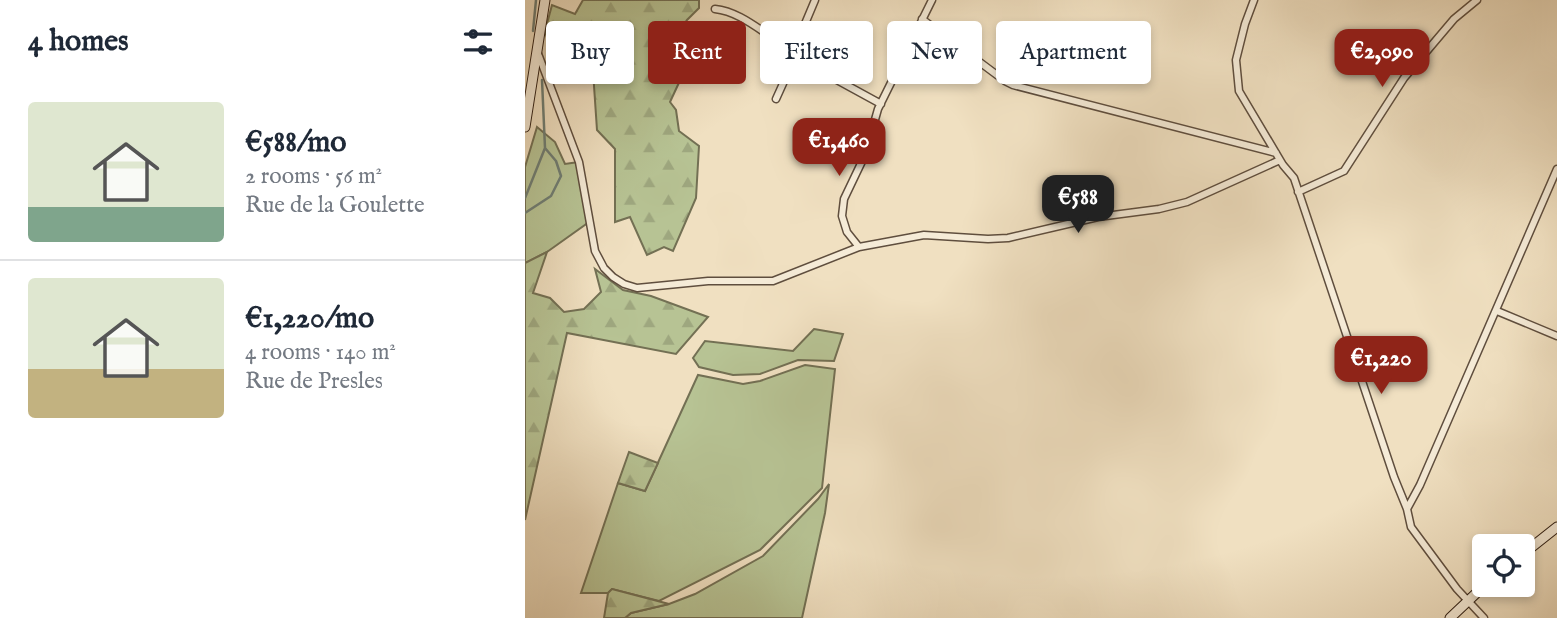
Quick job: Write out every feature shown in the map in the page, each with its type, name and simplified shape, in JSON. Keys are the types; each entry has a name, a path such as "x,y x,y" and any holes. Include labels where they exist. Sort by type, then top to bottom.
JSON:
{"main road":[{"path":"525,127 545,0"},
{"path":"1535,544 1557,527"},
{"path":"1450,618 1472,597"},
{"path":"1459,618 1469,600"}],"street":[{"path":"807,21 815,0"},
{"path":"859,247 847,232 842,216 844,199 865,155 881,104 932,0"},
{"path":"1254,0 1236,61 1239,91 1278,157 1294,178 1411,527 1457,589 1484,618"},
{"path":"1298,192 1344,171 1404,78 1454,19 1477,0"},
{"path":"715,9 729,11 760,31"},
{"path":"922,19 1013,85 1278,157"},
{"path":"537,50 579,162 594,251 604,268 624,284 637,288 708,281 773,281 859,247 924,235 1008,238 1098,217 1159,209 1187,202 1278,157"},
{"path":"776,99 782,84"},
{"path":"847,84 881,104"},
{"path":"1407,509 1497,311 1557,169"},
{"path":"1497,311 1557,337"}],"green space":[{"path":"583,0 699,0 699,8 686,21 648,21 648,84 678,84 670,102 676,110 679,131 699,146 696,198 673,251 664,247 647,255 630,217 615,222 615,149 597,130 594,84 634,84 634,21 548,21 552,5 575,14"},
{"path":"537,127 555,142 565,164 579,162 589,222 547,252 525,263 525,167"},
{"path":"547,252 533,293 550,298 564,312 584,309 601,292 595,269 623,290 651,296 708,317 676,354 567,333 525,520 525,263"},
{"path":"814,329 843,334 834,361 798,360 760,374 733,375 699,367 693,358 705,341 793,351"},
{"path":"805,365 835,369 822,488 760,550 659,601 612,589 608,593 581,593 618,483 645,491 698,375 743,384 760,381"},
{"path":"629,452 658,463 645,491 618,483"},
{"path":"829,484 802,618 625,618 631,613 669,604 695,594 763,556"},
{"path":"612,589 669,604 631,613 625,618 604,618 608,593"}],"waterway":[{"path":"533,31 536,0"},
{"path":"525,198 545,148 542,80"},
{"path":"525,213 551,196 561,176 556,161 545,148"}]}
